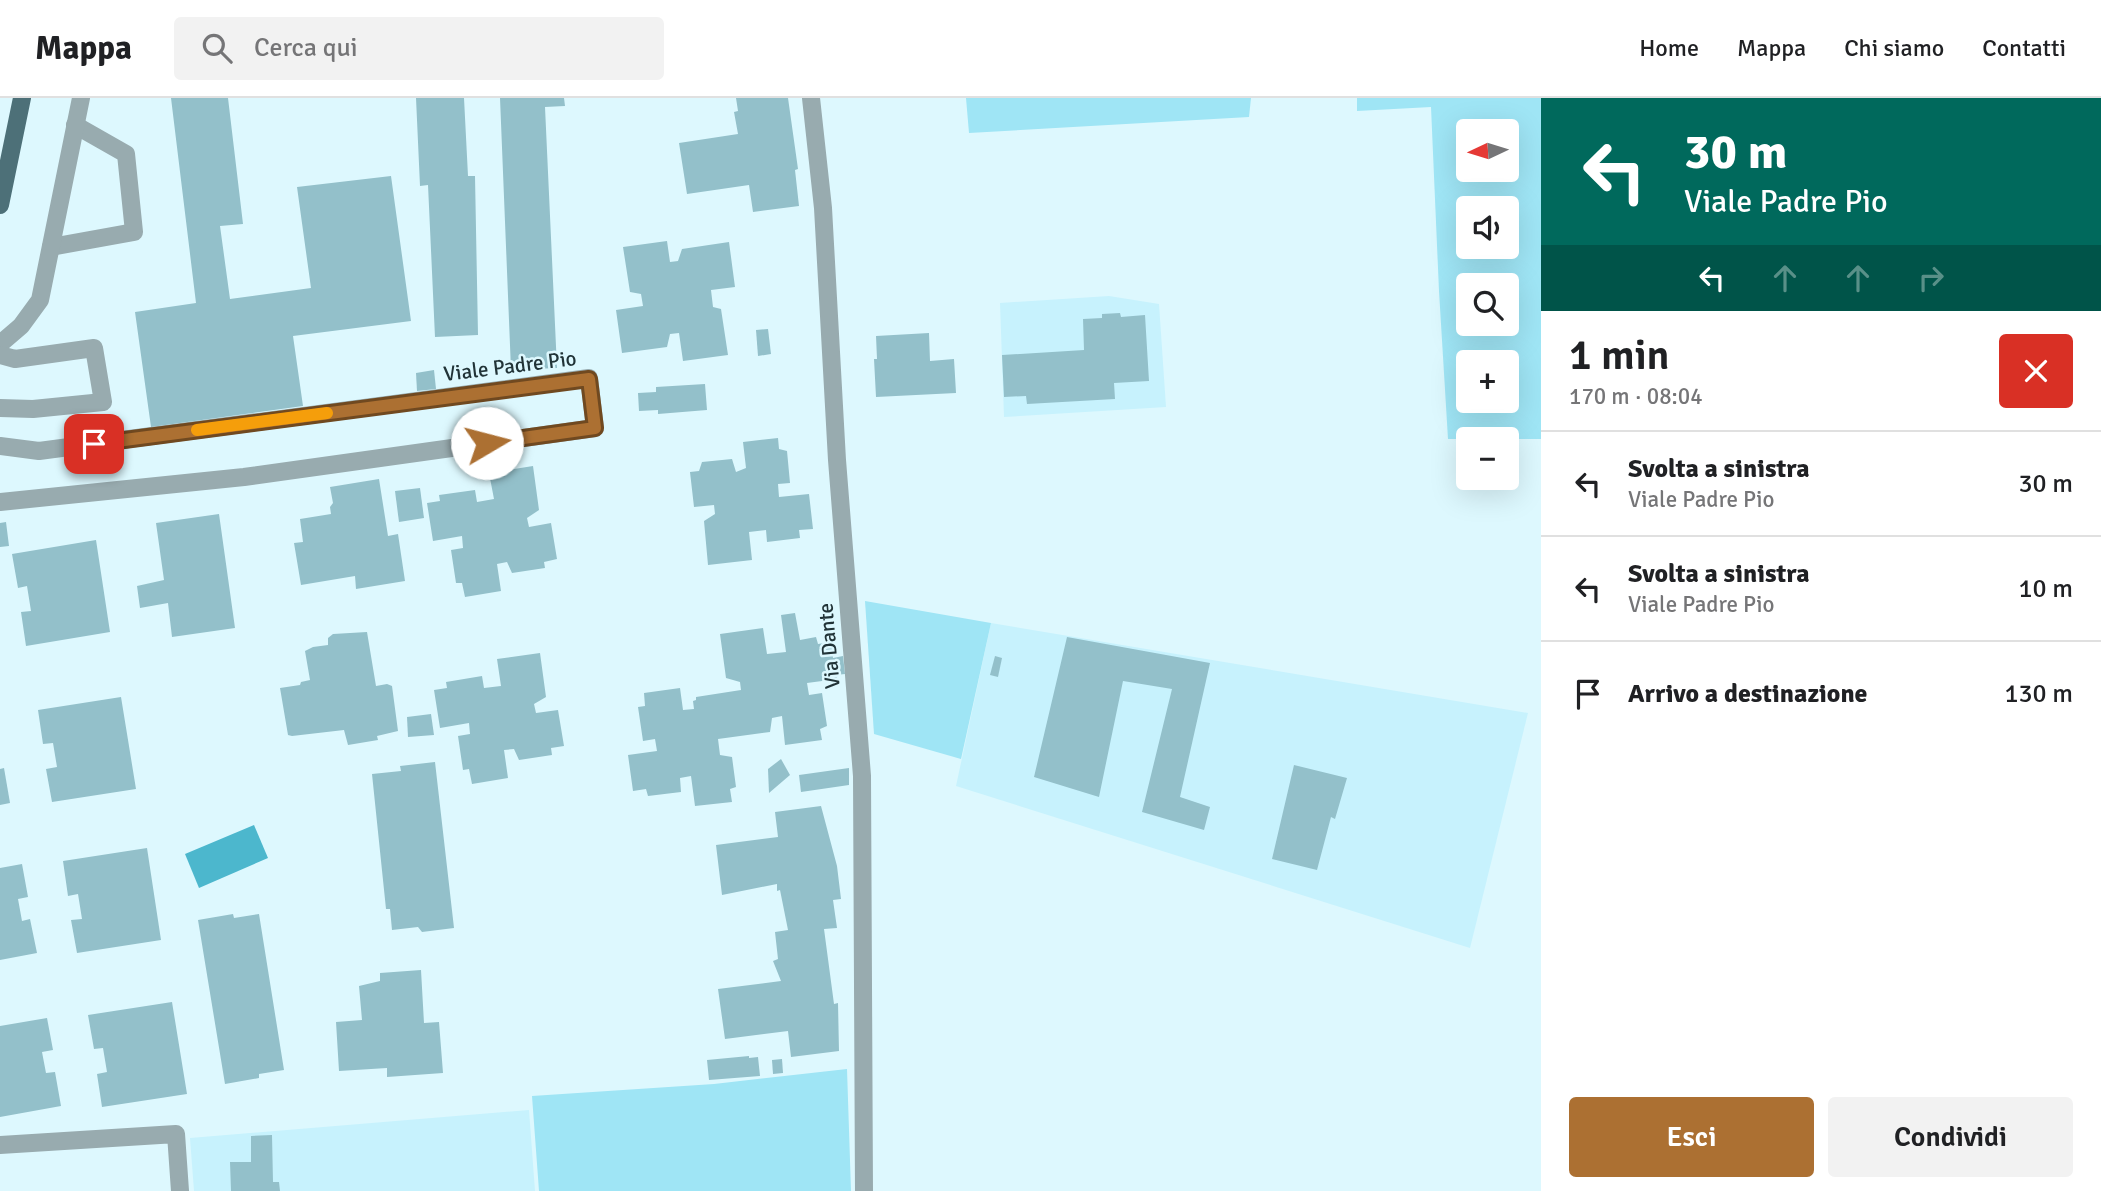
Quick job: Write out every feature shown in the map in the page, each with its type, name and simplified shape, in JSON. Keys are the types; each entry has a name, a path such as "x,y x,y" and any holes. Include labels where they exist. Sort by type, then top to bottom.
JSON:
{"main road":[{"path":"0,205 22,98"}],"street":[{"path":"0,345 21,326 40,300 81,98"},
{"name":"Via Dante","path":"811,98 823,208 837,460 862,776 864,1191"},
{"path":"51,247 134,232 126,154 75,125"},
{"path":"0,355 15,359 94,348 103,402 33,409 0,408"},
{"name":"Viale Padre Pio","path":"0,446 39,451 589,379 595,428 244,477 0,502"},
{"path":"0,1145 176,1134 180,1191"}],"shaded area":[{"path":"966,98 1251,98 1249,117 969,133"},
{"path":"1357,98 1541,98 1541,439 1519,439 1519,427 1456,427 1456,439 1448,439 1431,107 1357,111"},
{"path":"1109,296 1159,304 1166,407 1004,417 1000,303"},
{"path":"865,601 991,623 961,759 874,734"},
{"path":"991,623 1528,713 1470,948 956,786"},
{"path":"254,825 268,858 199,888 185,854"},
{"path":"847,1069 851,1191 539,1191 532,1096 714,1084"},
{"path":"529,1110 535,1191 194,1191 190,1138"}],"building":[{"path":"171,98 228,98 243,224 220,226 230,299 311,288 297,187 391,176 411,321 293,336 303,406 151,427 135,312 196,303"},
{"path":"416,98 464,98 468,176 475,176 478,335 435,337 428,185 420,186"},
{"path":"500,98 564,98 565,106 545,107 557,368 511,370"},
{"path":"736,98 788,98 798,169 795,170 799,206 753,212 749,185 687,194 679,143 738,134 734,112 738,111"},
{"path":"667,241 670,262 678,261 682,249 729,242 735,287 711,290 713,307 721,309 728,355 683,361 679,333 670,334 667,347 622,353 616,310 643,306 641,294 630,292 623,247"},
{"path":"1120,313 1121,317 1145,315 1149,381 1114,383 1115,399 1027,404 1026,396 1004,397 1002,355 1084,350 1083,319"},
{"path":"768,329 771,354 758,356 756,330"},
{"path":"929,333 930,361 954,359 956,393 876,397 876,336"},
{"path":"434,370 436,389 417,391 416,373"},
{"path":"705,384 707,410 658,414 658,410 639,411 638,393 656,392 656,387"},
{"path":"778,438 779,449 787,451 790,483 778,484 779,497 809,494 813,529 799,530 800,538 767,542 766,530 749,532 752,560 708,565 704,521 715,514 714,505 694,507 690,472 699,471 702,462 732,459 736,472 746,468 743,442"},
{"path":"533,466 539,510 527,518 529,527 551,523 557,559 544,562 545,568 512,573 507,562 497,564 501,591 465,597 462,583 456,583 451,550 463,548 462,536 433,541 427,503 440,501 439,495 475,490 477,502 494,499 489,473"},
{"path":"379,479 388,536 398,534 405,581 356,589 355,576 301,585 294,543 303,542 300,519 331,514 330,507 333,503 330,487"},
{"path":"420,488 424,518 399,522 395,491"},
{"path":"219,514 235,628 172,637 168,603 140,608 137,586 164,580 156,523"},
{"path":"6,522 9,546 0,547 0,523"},
{"path":"96,540 110,632 26,646 21,612 31,611 27,586 18,588 12,554"},
{"path":"795,613 800,640 816,637 818,644 831,642 833,658 843,656 845,674 836,675 837,679 807,683 809,695 822,693 827,726 820,729 822,740 785,745 782,716 772,718 770,732 718,739 720,755 732,757 736,787 730,789 732,802 695,806 691,776 680,778 681,792 648,796 646,789 633,791 628,755 657,751 655,739 643,741 638,707 645,706 644,693 680,688 683,710 694,709 693,701 696,697 741,690 740,682 726,678 720,634 763,628 767,654 786,652 781,615"},
{"path":"367,632 376,686 392,686 398,731 377,736 378,740 348,745 344,730 288,735 280,688 300,685 301,682 310,680 305,651 328,645 328,638 333,634"},
{"path":"1067,637 1210,663 1180,797 1210,807 1204,830 1142,812 1172,689 1123,681 1099,797 1034,777"},
{"path":"540,653 546,697 534,704 536,713 558,710 564,746 551,748 552,755 519,760 514,749 504,750 508,778 472,784 469,769 463,770 458,736 470,734 469,723 440,728 434,690 447,688 446,682 482,676 484,688 501,686 497,659"},
{"path":"995,656 1002,658 998,677 990,675"},
{"path":"121,697 136,789 52,802 46,769 57,767 53,743 43,744 38,710"},
{"path":"431,714 434,735 408,737 407,717"},
{"path":"781,759 790,775 769,793 768,769"},
{"path":"435,762 454,928 422,932 418,927 392,930 390,909 386,909 372,774 401,771 400,766"},
{"path":"1294,765 1347,778 1335,819 1331,817 1317,870 1272,859"},
{"path":"4,768 10,803 0,805 0,769"},
{"path":"849,768 849,785 801,792 799,775"},
{"path":"821,806 837,866 841,899 833,900 837,928 824,929 834,1004 838,1003 839,1051 791,1057 788,1031 725,1039 718,989 781,981 773,961 778,959 775,932 788,930 777,884 722,895 716,845 778,837 775,812"},
{"path":"147,848 161,940 77,953 71,920 82,919 78,894 68,896 63,861"},
{"path":"22,864 28,897 18,899 22,921 30,919 37,953 0,960 0,868"},
{"path":"233,914 234,918 259,914 284,1070 225,1084 198,920"},
{"path":"421,970 424,1023 439,1022 443,1073 387,1077 387,1068 339,1071 336,1022 362,1020 359,986 380,981 380,973"},
{"path":"172,1002 187,1094 102,1107 97,1074 107,1072 103,1048 94,1049 88,1015"},
{"path":"47,1018 53,1050 42,1052 46,1073 55,1072 61,1106 0,1117 0,1026"},
{"path":"758,1057 760,1076 709,1080 707,1060"},
{"path":"782,1059 783,1073 773,1074 772,1060"},
{"path":"272,1135 273,1182 279,1182 280,1191 231,1191 230,1162 251,1162 251,1136"}],"slow traffic":[{"path":"197,430 327,413"}],"route":[{"path":"94,444 589,379 595,428 487,443"}]}
